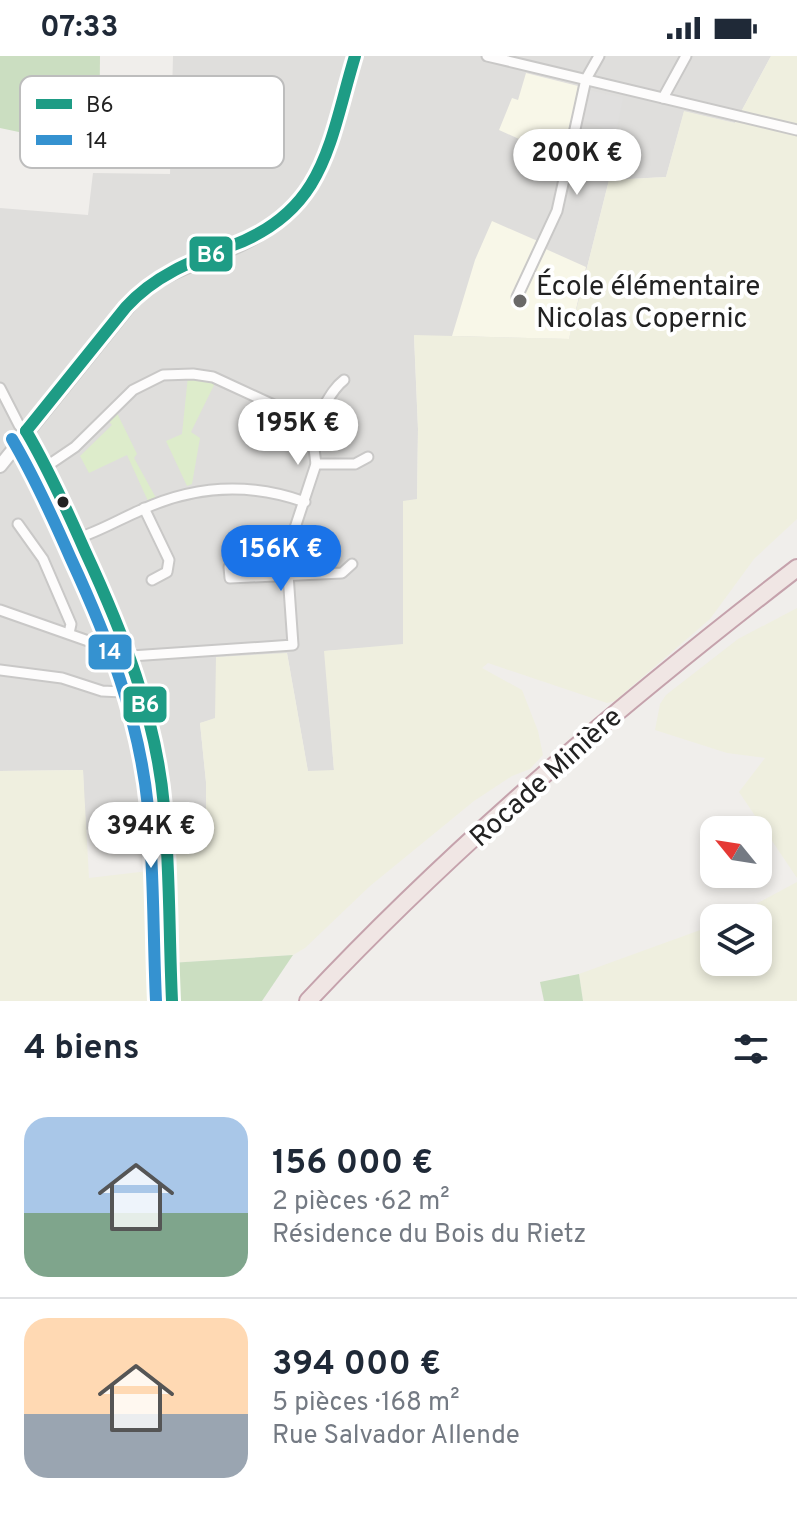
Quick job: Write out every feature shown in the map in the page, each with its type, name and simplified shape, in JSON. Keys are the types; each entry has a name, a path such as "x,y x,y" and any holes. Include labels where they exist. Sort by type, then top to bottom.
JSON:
{"highway":[{"name":"Rocade Minière","path":"308,1001 438,872 558,763 673,665 797,568"},
{"name":"Rocade Minière","path":"319,1001 449,873 548,783 648,697 797,578"}],"street":[{"path":"0,466 146,288 167,274 262,234 293,211 319,173 355,56"},
{"path":"487,56 797,130"},
{"path":"517,297 557,211 586,79 599,56"},
{"path":"663,98 686,56"},
{"path":"0,610 131,656 293,645 289,546 316,464 313,441 307,428 291,413 213,377 163,375 133,390 75,447 47,466"},
{"path":"307,428 318,419 333,388 344,380"},
{"path":"0,388 19,425 47,466 131,656 142,693 164,805 172,1001"},
{"path":"316,464 355,464 368,457"},
{"path":"78,538 144,508 211,488 288,496 305,502"},
{"path":"144,508 169,560 167,572 152,580"},
{"path":"18,524 43,559 71,624 69,633"},
{"path":"229,567 230,578 342,573 352,564"},
{"path":"0,670 62,678 102,691 142,693"}],"shaded area":[{"path":"173,56 771,56 735,123 684,112 666,177 609,180 569,339 414,336 417,500 403,502 403,645 325,651 334,771 308,772 287,653 215,719 200,723 206,782 206,845 167,845 124,852 116,825 85,830 83,770 0,771 0,208 88,215 93,173 170,174 170,168 284,168 284,76 172,76"},
{"path":"526,73 578,86 565,153 559,157 499,130 512,98 518,100"},
{"path":"588,90 623,98 616,133 581,119"},
{"name":"École élémentaire Nicolas Copernic","path":"492,221 586,267 569,339 452,336 475,260"}],"green space":[{"path":"0,56 100,56 100,76 20,76 20,132 0,128"},
{"path":"771,56 797,56 797,519 754,559 710,619 615,701 607,703 488,663 482,668 522,690 538,731 543,755 530,769 512,776 474,801 370,886 305,948 293,955 170,963 156,1001 0,1001 0,771 83,770 89,878 165,869 167,845 206,845 206,782 200,723 215,718 216,657 287,653 308,771 334,770 324,651 403,644 403,501 417,499 414,335 569,339 609,180 666,177 684,111 735,123"},
{"path":"188,376 215,383 191,432 200,438 192,484 187,486 166,441 182,434"},
{"path":"116,411 137,454 134,458 156,498 148,501 127,455 89,473 80,456 112,425 107,419"},
{"path":"797,608 797,878 772,841 772,816 755,816 739,792 765,758 727,753 655,730 660,704 666,695 738,639"},
{"path":"797,882 797,1001 583,1001 579,974 700,930 700,976 772,976 772,904 756,904"},
{"path":"293,955 262,1001 172,1001 170,963"},
{"path":"579,974 583,1001 544,1001 540,982"}],"transit line":[{"name":"B6","path":"26,431 126,307 149,286 175,270 263,231 287,214 319,170 355,56"},
{"name":"B6","path":"26,431 99,582 125,644 146,707 164,806 172,1001"},
{"name":"14","path":"12,439 85,589 120,680 137,742 148,807 156,1001"}],"place":[{"name":"École élémentaire Nicolas Copernic","path":"520,301"}]}
